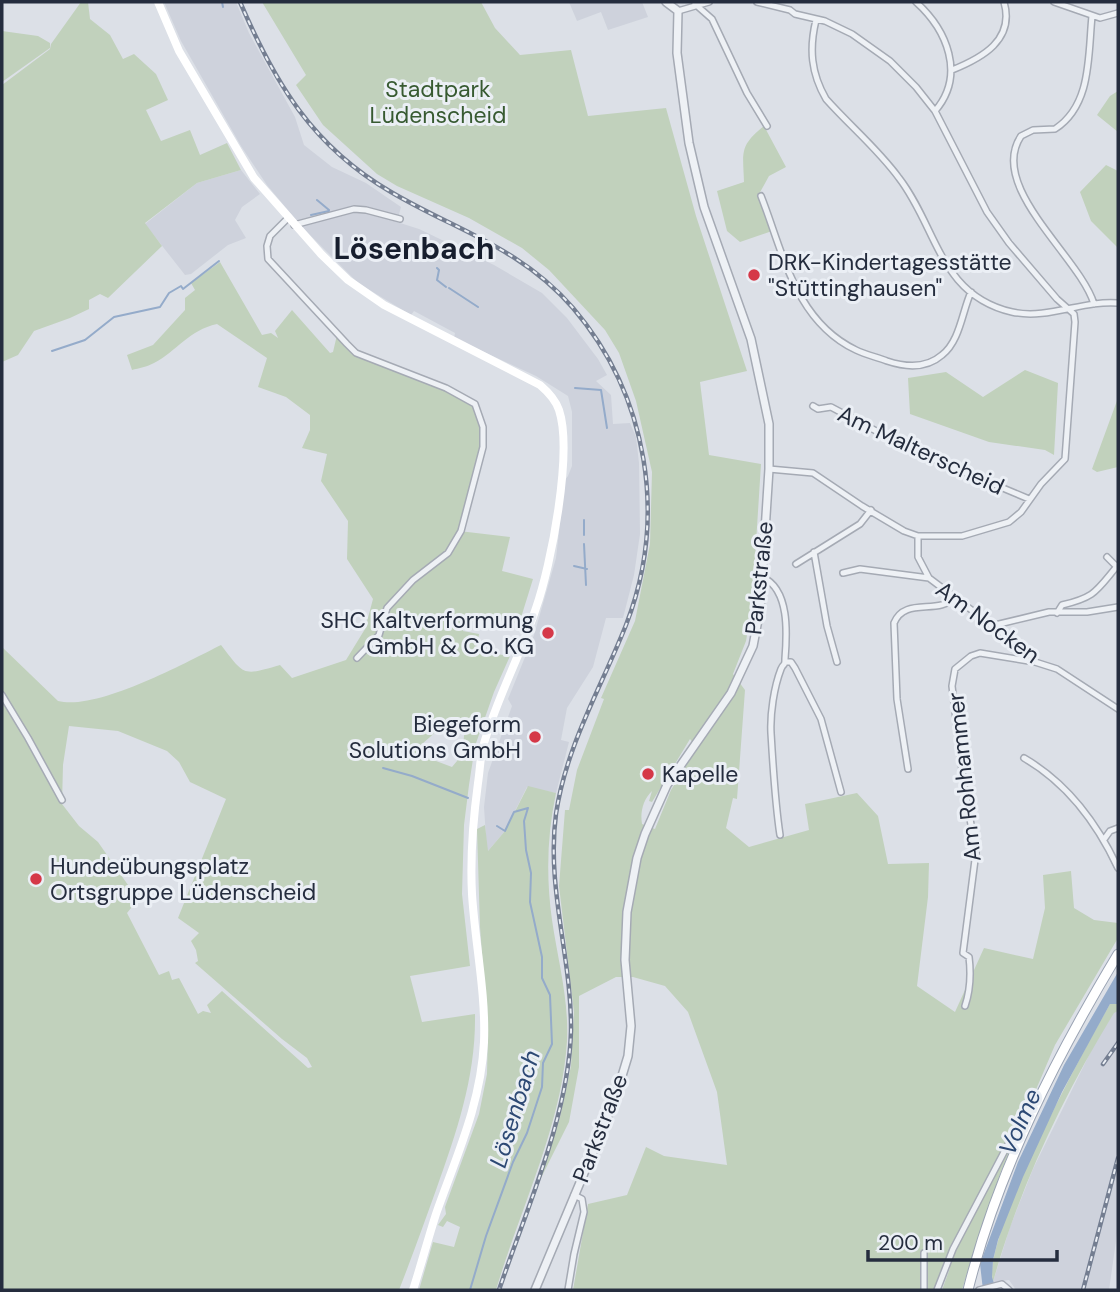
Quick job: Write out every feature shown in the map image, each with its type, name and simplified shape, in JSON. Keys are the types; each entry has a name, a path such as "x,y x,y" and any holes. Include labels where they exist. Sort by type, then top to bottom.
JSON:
{"main road":[{"path":"158,2 179,51 241,158 254,178 291,221 348,280 384,305 544,388 558,407 563,432 561,482 546,571 536,609 483,747 475,804 472,893 484,1008 479,1091 413,1290"},
{"path":"969,1290 976,1256 1000,1186 1023,1134 1067,1044 1118,954"}],"street":[{"path":"667,2 678,11 709,2"},
{"path":"757,2 825,21 852,34 890,61 916,87 935,111 987,212 1009,243 1074,314 1075,322 1065,459 1016,517 990,529 962,536 918,536 904,531 862,506 813,473 769,469"},
{"path":"916,2 943,34 952,70 946,94 935,111"},
{"path":"952,70 977,59 999,41 1006,20 1003,2"},
{"path":"1054,2 1092,16 1108,18 1118,13"},
{"path":"695,4 712,19 747,93 767,126"},
{"name":"Parkstraße","path":"535,1290 615,1099 628,1055 631,1026 625,960 626,933 630,890 645,834 667,785 714,720 741,673 757,627 769,469 769,424 751,339 704,206 689,143 677,53 678,11"},
{"path":"1092,16 1084,91 1076,109 1055,129 1033,130 1021,136 1015,153 1014,169 1024,196 1087,287 1094,303"},
{"path":"816,20 811,41 813,65 818,84 826,99 882,156 901,180 937,251 949,270 971,292 1014,312 1033,314 1094,303 1118,303"},
{"path":"761,196 776,242 804,303 836,337 856,350 904,366 921,366 931,362 943,355 954,338 971,292"},
{"path":"358,658 379,635 391,602 413,580 448,553 456,542 480,467 483,427 475,404 446,388 356,353 268,259 267,246 270,236 291,221 354,209 400,219"},
{"name":"Am Malterscheid","path":"813,406 818,409 831,407 922,455 1029,499"},
{"path":"796,564 860,524 871,510"},
{"name":"Am Nocken","path":"918,536 918,557 929,578 1030,654 1035,662 1057,669 1118,709"},
{"path":"814,552 827,626 837,662"},
{"path":"1057,612 1062,605 1092,596 1117,566 1107,557"},
{"name":"Am Nocken","path":"843,573 860,569 929,578"},
{"path":"762,577 772,581 778,588 786,620 785,662 775,698 771,734 780,835"},
{"path":"908,769 897,699 894,622 898,614 906,609 945,605 955,597"},
{"path":"991,626 1049,612 1087,612 1118,607"},
{"name":"Am Rohhammer","path":"965,1006 969,996 971,968 970,957 962,953 976,852 953,704 955,669 971,656 980,653 1035,662"},
{"path":"785,662 791,662 795,668 821,719 841,792"},
{"path":"2,695 62,800"},
{"path":"1024,758 1049,774 1091,818 1105,838 1118,867"},
{"path":"1105,838 1110,831 1118,828"},
{"path":"937,1290 947,1262 1001,1155 1013,1135 1023,1134"},
{"path":"568,1290 584,1212 582,1199 574,1195"},
{"path":"924,1253 924,1290"},
{"path":"980,1290 1002,1284 1009,1290"}],"shaded area":[{"path":"164,2 236,2 249,33 295,117 304,145 332,167 366,183 401,207 397,222 419,229 494,265 542,293 567,318 607,375 596,381 611,395 613,424 630,423 636,437 640,534 634,575 623,618 606,618 593,667 567,708 561,740 569,742 556,793 527,787 505,831 487,852 484,807 488,773 512,706 508,699 534,635 556,558 565,480 572,466 572,412 568,396 536,376 454,338 455,333 414,311 411,315 358,283 302,227 267,185 241,146 181,41"},
{"path":"569,2 642,2 648,17 608,30 601,12 577,21"},
{"path":"241,170 260,194 242,207 235,220 246,238 228,245 191,274 185,275 145,224 197,183"},
{"path":"1118,1011 1118,1227 1109,1290 1016,1290 1009,1280 993,1282 1010,1227 1033,1169 1094,1045 1114,1012"}],"green space":[{"path":"81,2 88,2 90,19 110,35 123,59 134,54 156,74 168,100 146,110 161,141 190,130 200,155 227,143 241,170 197,183 145,223 162,246 108,298 100,294 89,300 89,309 34,331 18,355 2,362 2,85 50,49"},
{"name":"Stadtpark Lüdenscheid","path":"262,2 481,2 495,28 520,55 571,50 588,116 666,108 696,216 747,371 700,382 709,455 761,464 752,606 746,641 733,674 745,690 737,799 733,798 726,828 749,847 809,830 805,804 857,793 878,816 888,864 929,863 928,897 917,986 955,1012 984,948 1033,959 1045,908 1043,875 1071,871 1074,908 1094,920 1118,923 1118,938 1055,1045 1000,1174 962,1290 942,1290 950,1268 944,1265 934,1290 573,1290 588,1204 627,1195 646,1147 664,1156 727,1165 717,1092 688,1012 665,986 633,977 616,977 579,996 579,1067 569,1122 531,1198 560,1117 571,1066 574,1012 559,886 565,810 569,810 577,770 604,699 601,698 635,621 650,544 652,472 636,401 619,353 605,330 549,270 522,248 469,218 397,186 377,174 323,125 296,85 306,75","holes":["690,739 697,748 671,790 655,829 642,824 641,815 646,798 652,791 649,801 652,802"]},
{"path":"2,31 38,36 50,43 50,48 2,82"},
{"path":"1118,91 1118,132 1097,115 1110,96"},
{"path":"764,126 786,167 769,176 758,196 772,231 740,242 727,231 717,191 744,182 744,150 750,139"},
{"path":"1106,165 1118,171 1118,248 1091,221 1080,192"},
{"path":"220,262 262,335 271,333 278,338 275,331 292,310 330,353 333,352 337,335 354,354 446,389 474,405 482,426 482,450 459,531 510,537 502,571 533,579 519,624 466,613 463,631 479,634 476,651 510,656 475,746 469,785 464,825 462,894 470,966 410,976 422,1022 475,1014 472,1059 464,1103 451,1146 399,1290 2,1290 2,647 58,701 95,699 141,684 221,645 245,671 258,671 280,665 292,678 346,660 365,629 373,599 347,559 348,521 321,481 327,454 302,448 310,430 310,415 286,397 258,387 267,358 217,324 199,331 154,363 132,370 127,355 153,345 185,310 185,298 195,290 191,283","holes":["446,723 465,727 462,755 452,767 420,755 422,744","69,726 118,731 167,751 179,762 190,782 226,799 178,918 199,933 191,941 196,950 198,961 195,963 307,1058 312,1067 308,1068 222,991 207,1005 211,1013 203,1011 198,1014 179,978 172,980 169,971 159,975 127,913 136,902 132,897 135,895 98,842 79,826 62,804 63,765"]},
{"path":"1025,370 1058,383 1054,455 1045,450 989,442 910,414 908,378 946,372 983,397"},
{"path":"1118,398 1118,467 1097,472 1092,469"},
{"path":"528,786 556,793 549,840 549,888 567,1025 557,1104 539,1167 496,1290 419,1290 433,1242 454,1247 460,1227 447,1221 443,1227 438,1225 446,1214 445,1207 479,1114 487,1074 488,1033 480,927 477,829 485,825 488,851 505,831"},
{"path":"1110,1004 1118,1004 1118,1011 1114,1013 1077,1077 1044,1143 1016,1212 993,1282 994,1260 1018,1187 1058,1100"}],"water":[{"path":"1118,972 1118,1004 1110,1004 1062,1092 998,1240 992,1277 996,1290 983,1290 980,1264 1018,1162 1064,1065"}],"waterway":[{"name":"Lösenbach","path":"222,2 223,7"},
{"name":"Lösenbach","path":"317,200 329,210"},
{"path":"311,215 329,211"},
{"path":"52,351 85,340 114,317 160,307 169,293 181,286 183,289 219,261"},
{"name":"Lösenbach","path":"437,268 437,280 446,287"},
{"name":"Lösenbach","path":"449,288 478,307"},
{"name":"Lösenbach","path":"575,388 601,390 607,428"},
{"name":"Lösenbach","path":"584,520 584,535"},
{"name":"Lösenbach","path":"584,544 586,585"},
{"path":"574,566 587,569"},
{"path":"383,768 412,776 468,798"},
{"path":"497,826 505,831 514,812 528,808"},
{"name":"Lösenbach","path":"470,1290 486,1236 513,1162 527,1133 542,1087 543,1063 552,1044 550,995 542,978 542,957 530,902 531,873 524,821 528,808"}],"railway":[{"path":"240,2 282,86 318,133 339,154 391,192 510,255 553,287 573,308 599,342 619,379 634,418 643,459 647,500 646,542 639,584 626,625 576,741 556,814 554,869 568,977 571,1031 563,1096 544,1162 499,1290"},
{"path":"1103,1064 1118,1043"},
{"path":"1083,1290 1118,1158"}],"place":[{"name":"DRK-Kindertagesstätte \"Stüttinghausen\"","path":"754,275"},
{"name":"SHC Kaltverformung GmbH & Co. KG","path":"548,633"},
{"name":"Biegeform Solutions GmbH","path":"535,737"},
{"name":"Kapelle","path":"648,774"},
{"name":"Hundeübungsplatz Ortsgruppe Lüdenscheid","path":"36,879"}],"district":[{"name":"Lösenbach","path":"414,249"}],"water label":[{"name":"Volme","path":"1020,1122"}]}
